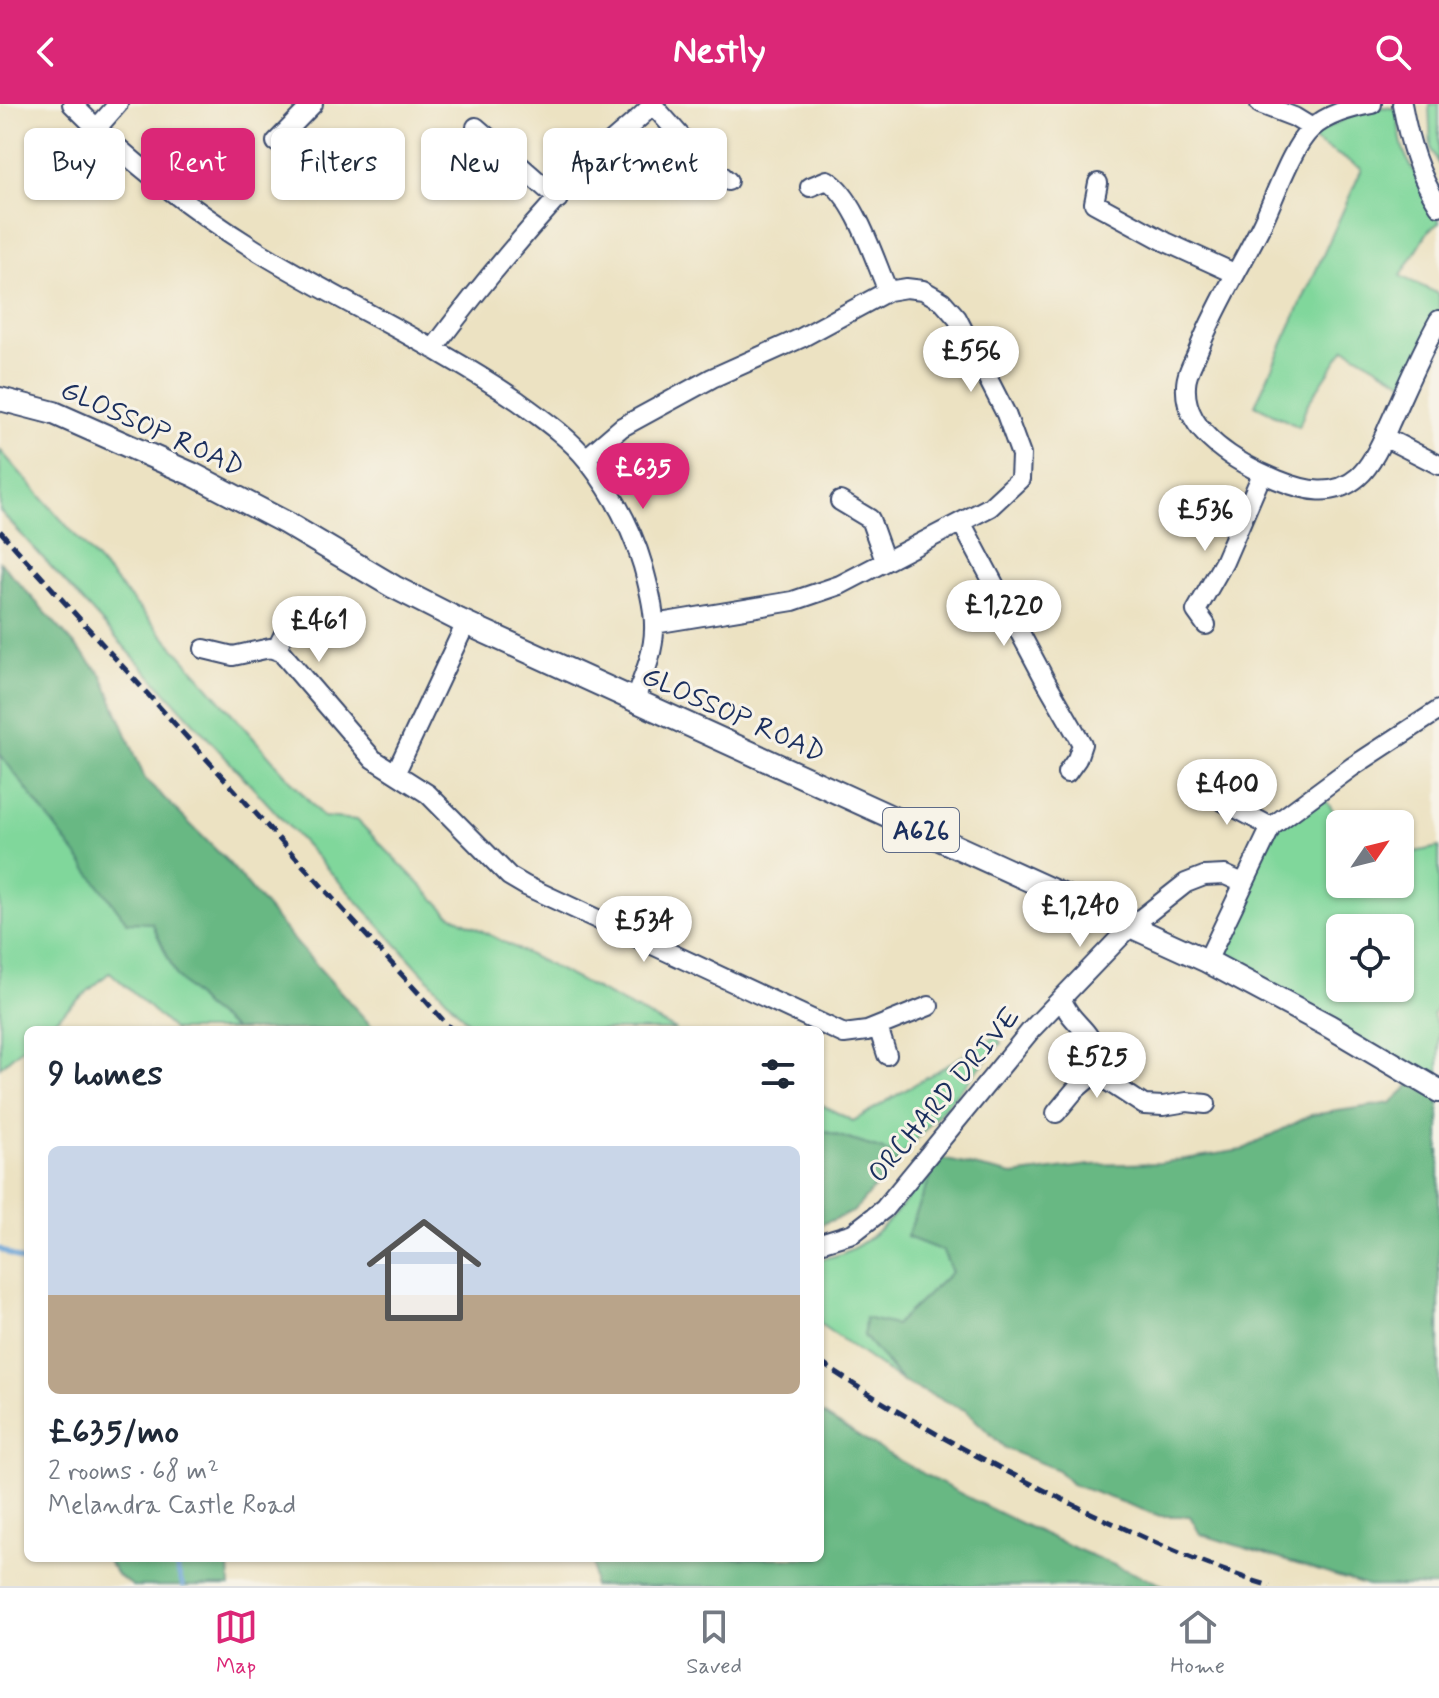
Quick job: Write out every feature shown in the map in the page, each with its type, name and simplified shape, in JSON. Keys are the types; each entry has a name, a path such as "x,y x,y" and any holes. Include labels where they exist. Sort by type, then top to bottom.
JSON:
{"main road":[{"name":"GLOSSOP ROAD","path":"0,399 54,413 194,475 286,523 394,587 466,623 1207,961 1329,1026 1439,1091"}],"street":[{"path":"72,104 95,128"},
{"path":"97,128 118,104"},
{"path":"290,128 313,104"},
{"path":"627,128 653,104 692,149 728,181"},
{"path":"1372,104 1330,116 1303,137 1193,362 1186,386 1191,412 1202,430 1222,449 1262,474 1297,488 1323,492 1344,487 1360,476 1384,437 1439,320"},
{"path":"1401,104 1411,150 1426,186 1439,206"},
{"path":"1266,105 1312,128"},
{"path":"476,127 543,186"},
{"path":"125,155 201,214 257,251 490,382 537,415 586,458 620,511 638,551 654,624 644,675 634,701"},
{"path":"810,187 827,180 837,186 849,204 888,291"},
{"path":"1098,183 1094,203 1166,242 1234,273"},
{"path":"433,349 473,295 557,200"},
{"path":"586,458 622,427 712,378 801,338 888,291 906,288 923,290 942,301 957,318 1006,414 1021,455 1020,479 990,507 840,585 793,601 654,624"},
{"path":"1384,437 1439,465"},
{"path":"1206,625 1196,611 1224,562 1262,474"},
{"path":"840,501 870,519 885,561"},
{"path":"961,522 1082,744 1067,773"},
{"path":"276,650 294,613"},
{"path":"396,772 466,623"},
{"path":"204,649 233,656 270,648 286,657 359,746 380,765 428,794 509,876 526,886 844,1034 878,1027 929,1006"},
{"path":"1207,961 1271,827 1352,767 1439,710"},
{"path":"1202,790 1271,827"},
{"name":"ORCHARD DRIVE","path":"824,1242 853,1233 884,1209 1031,1030 1129,928 1186,883 1204,876 1225,875 1243,883"},
{"path":"1056,1113 1075,1090 1095,1073 1095,1049 1086,1033 1066,1013 1062,999"},
{"path":"878,1027 887,1055"},
{"path":"1095,1073 1144,1105 1206,1104"}],"green space":[{"path":"1429,104 1439,104 1439,165 1431,149"},
{"path":"1384,107 1397,109 1403,149 1435,209 1439,223 1429,230 1401,276 1439,294 1439,313 1404,382 1345,348 1307,405 1299,427 1255,405 1362,169 1308,137 1358,112"},
{"path":"0,450 323,817 357,820 449,914 668,1026 471,1026 0,511"},
{"path":"0,562 102,675 145,779 228,862 371,1026 230,1026 205,1007 177,977 152,923 127,922 0,754"},
{"path":"0,754 152,923 177,977 205,1007 230,1026 170,1026 110,972 48,1026 24,1026 24,1046 0,1067"},
{"path":"1322,795 1333,810 1326,810 1326,898 1414,898 1414,852 1439,847 1439,1006 1433,1015 1439,1031 1439,1083 1212,959 1276,828"},
{"path":"996,1036 1001,1043 902,1156 824,1131 824,1106 853,1121"},
{"path":"1412,1083 1439,1099 1439,1586 1368,1586 1200,1534 1190,1516 1160,1516 1071,1484 1058,1470 1006,1449 965,1410 903,1382 864,1336 865,1318 895,1325 952,1272 943,1251 907,1237 938,1158 1013,1175 1090,1165 1160,1163 1242,1150 1311,1115 1391,1103"},
{"path":"824,1131 902,1156 853,1212 824,1223"},
{"path":"938,1158 907,1237 943,1251 952,1272 894,1326 865,1319 864,1336 903,1382 824,1327 824,1258 857,1246 873,1235 902,1206"},
{"path":"824,1415 988,1508 1165,1586 593,1586 593,1562 824,1562"},
{"path":"109,1562 237,1562 229,1565 230,1586 133,1586 118,1576"}],"waterway":[{"path":"0,1249 24,1262"},
{"path":"174,1562 183,1586"}],"railway":[{"path":"0,531 448,1026"},
{"path":"824,1365 911,1419 1036,1486 1168,1548 1270,1586"}]}
